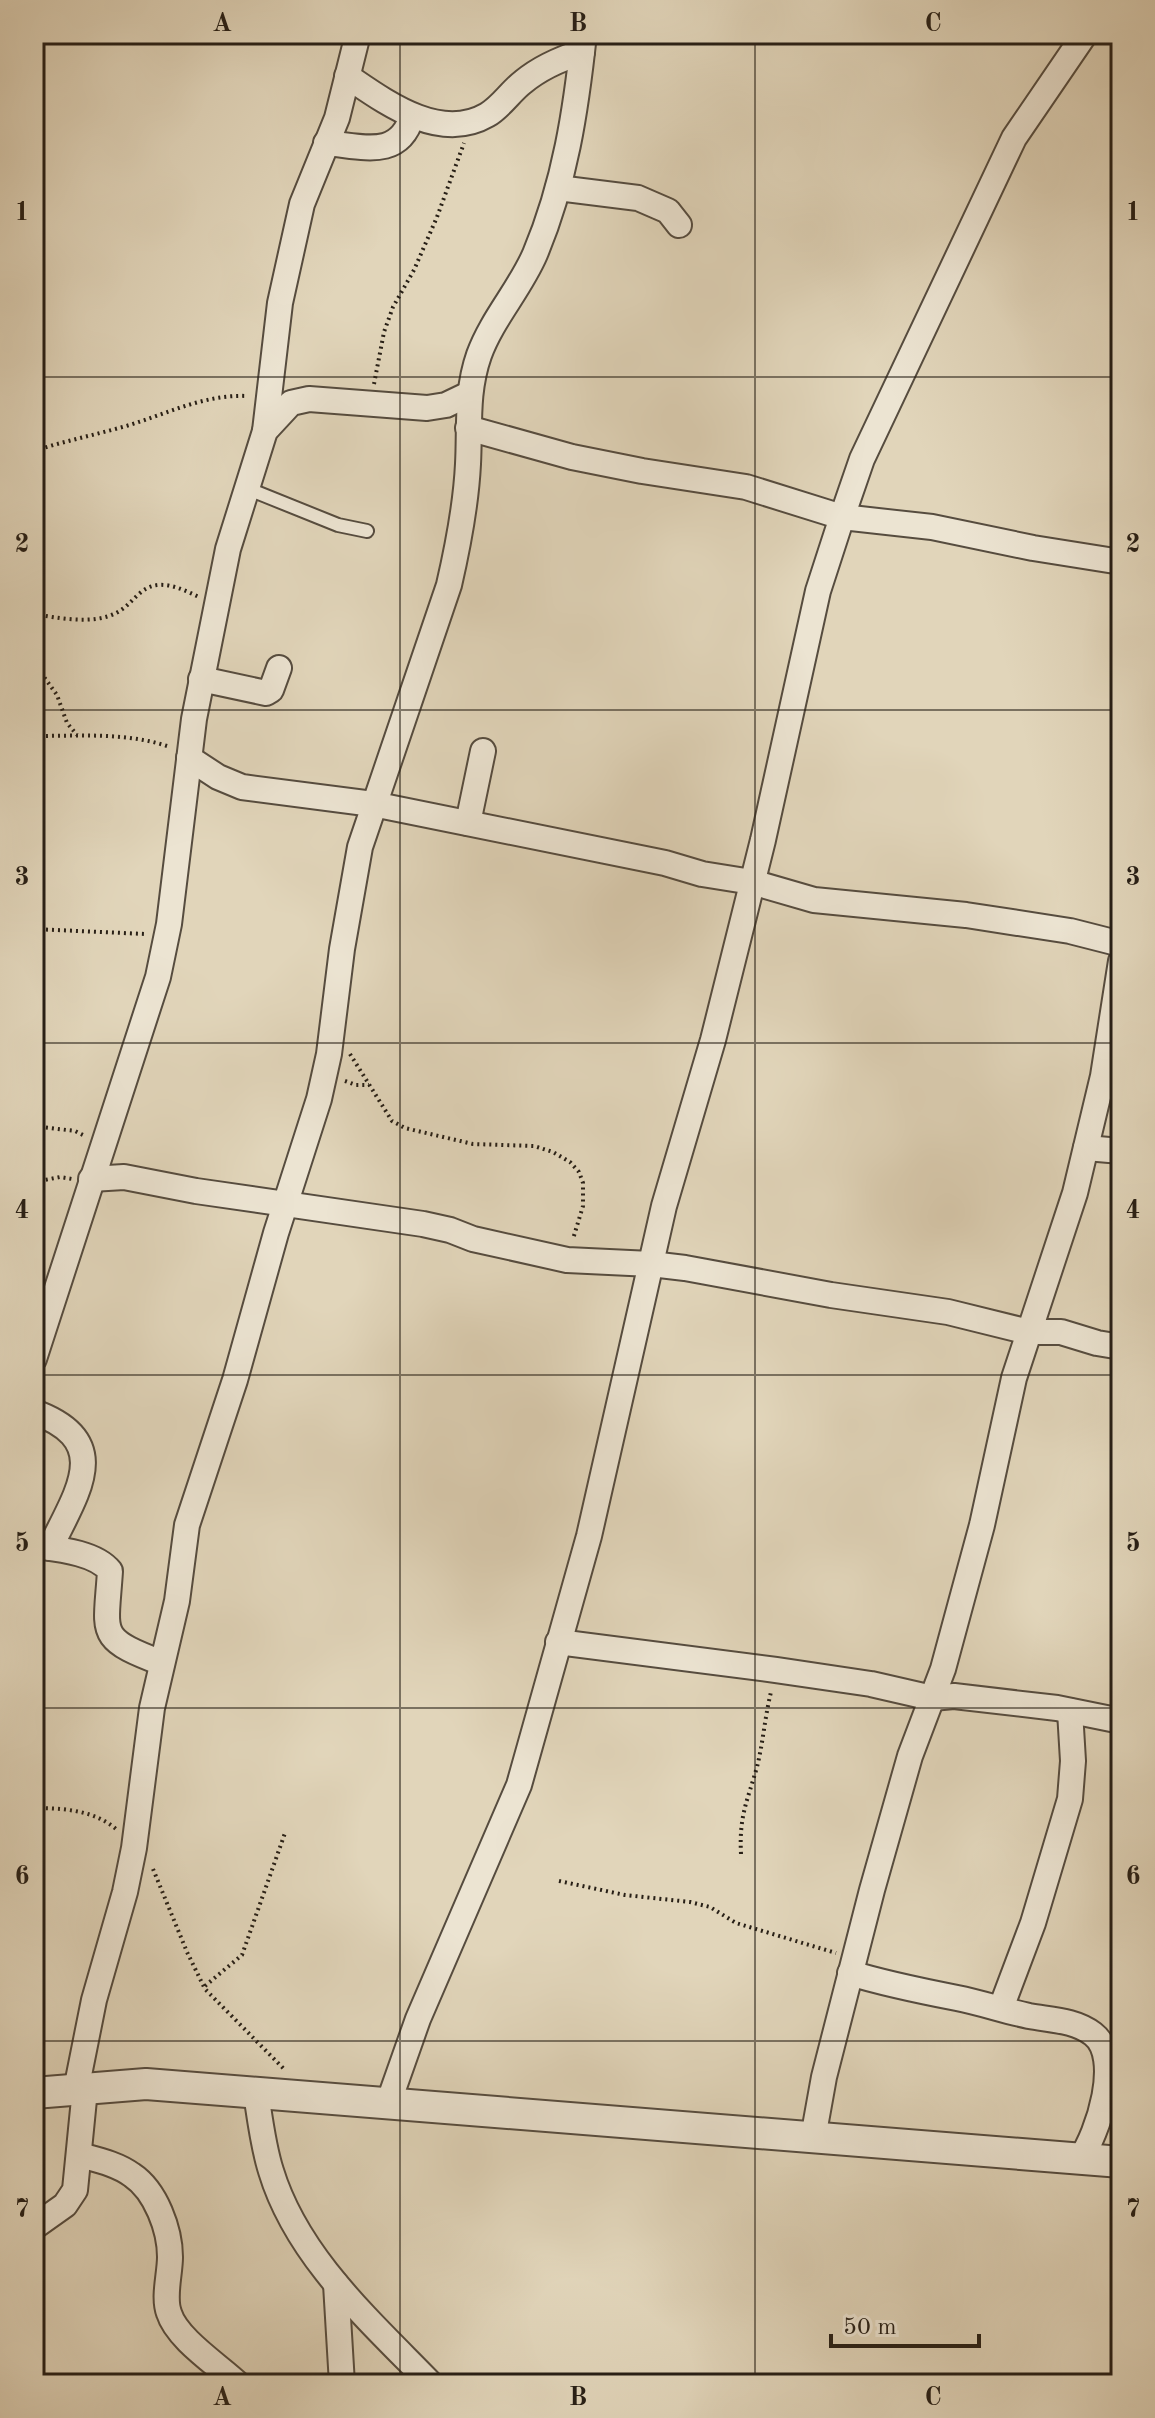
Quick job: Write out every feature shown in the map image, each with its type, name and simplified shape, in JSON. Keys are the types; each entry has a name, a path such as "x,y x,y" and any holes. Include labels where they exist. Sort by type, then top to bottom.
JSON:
{"street":[{"path":"34,1359 158,977 167,935 201,679 216,603 228,549 265,431 280,303 302,204 337,118 358,34"},
{"path":"388,2104 418,2019 519,1785 589,1536 671,1179 713,1040 818,591 842,517 862,459 1014,138 1085,34"},
{"path":"347,76 412,116 453,123 471,122 486,115 521,83 583,43"},
{"path":"34,2227 65,2205 75,2190 80,2155 81,2089 94,2000 125,1892 134,1848 152,1708 177,1601 187,1525 235,1380 319,1099 353,878 373,804 449,585 468,465 469,394 479,354 535,255 558,188 576,113 583,43"},
{"path":"326,143 381,148 393,145 402,138 412,116"},
{"path":"558,188 638,198 668,211 679,225"},
{"path":"265,431 291,403 309,399 427,408 446,405 469,394"},
{"path":"468,428 586,460 746,487 842,517 932,527 1121,562"},
{"path":"201,679 266,693 271,690 279,668"},
{"path":"468,823 483,751"},
{"path":"189,759 242,787 373,804 665,863 702,874 752,882 814,900 966,915 1070,931 1121,944"},
{"path":"813,2138 824,2077 852,1965 910,1756 943,1669 982,1525 1014,1378 1075,1193 1111,1031 1121,961"},
{"path":"1086,1148 1121,1151"},
{"path":"91,1181 124,1177 286,1205 423,1224 473,1239 567,1260 651,1264 948,1312 1029,1332 1061,1332 1121,1347"},
{"path":"34,1412 50,1418 75,1435 85,1460 84,1476 42,1547 78,1554 107,1566 110,1571 106,1624 111,1636 131,1650 162,1663"},
{"path":"558,1642 871,1684 932,1698 968,1697 1121,1721"},
{"path":"1001,2008 1033,1923 1070,1799 1073,1761 1070,1711"},
{"path":"852,1965 899,1988 1083,2027 1096,2036 1105,2048 1107,2069 1101,2114 1080,2159"},
{"path":"34,2093 146,2084 1121,2162"},
{"path":"256,2093 270,2171 285,2207 336,2284 431,2384"},
{"path":"80,2155 114,2165 136,2176 153,2199 166,2227 168,2241 168,2312 178,2329 238,2384"},
{"path":"336,2284 342,2384"}],"lane":[{"path":"246,488 338,525 367,531"}],"path":[{"path":"371,404 378,358 393,307 414,270 437,217 471,122"},
{"path":"34,451 125,426 199,401 238,396 270,399"},
{"path":"34,614 59,618 114,615 141,591 160,584 216,603"},
{"path":"34,663 51,684 67,723 77,735"},
{"path":"34,736 77,735 145,740 169,747 189,759"},
{"path":"34,929 167,935"},
{"path":"331,1034 357,1064 392,1121 405,1128 473,1144 534,1146 570,1162 583,1183 583,1206 567,1260"},
{"path":"34,1126 75,1131 102,1144"},
{"path":"34,1182 60,1177 91,1181"},
{"path":"741,1854 739,1828 757,1766 776,1670"},
{"path":"34,1808 64,1808 97,1818 110,1824 134,1848"},
{"path":"204,1986 242,1955 285,1833"},
{"path":"152,1868 204,1986 289,2075"},
{"path":"559,1881 625,1895 710,1907 736,1923 852,1965"}]}
